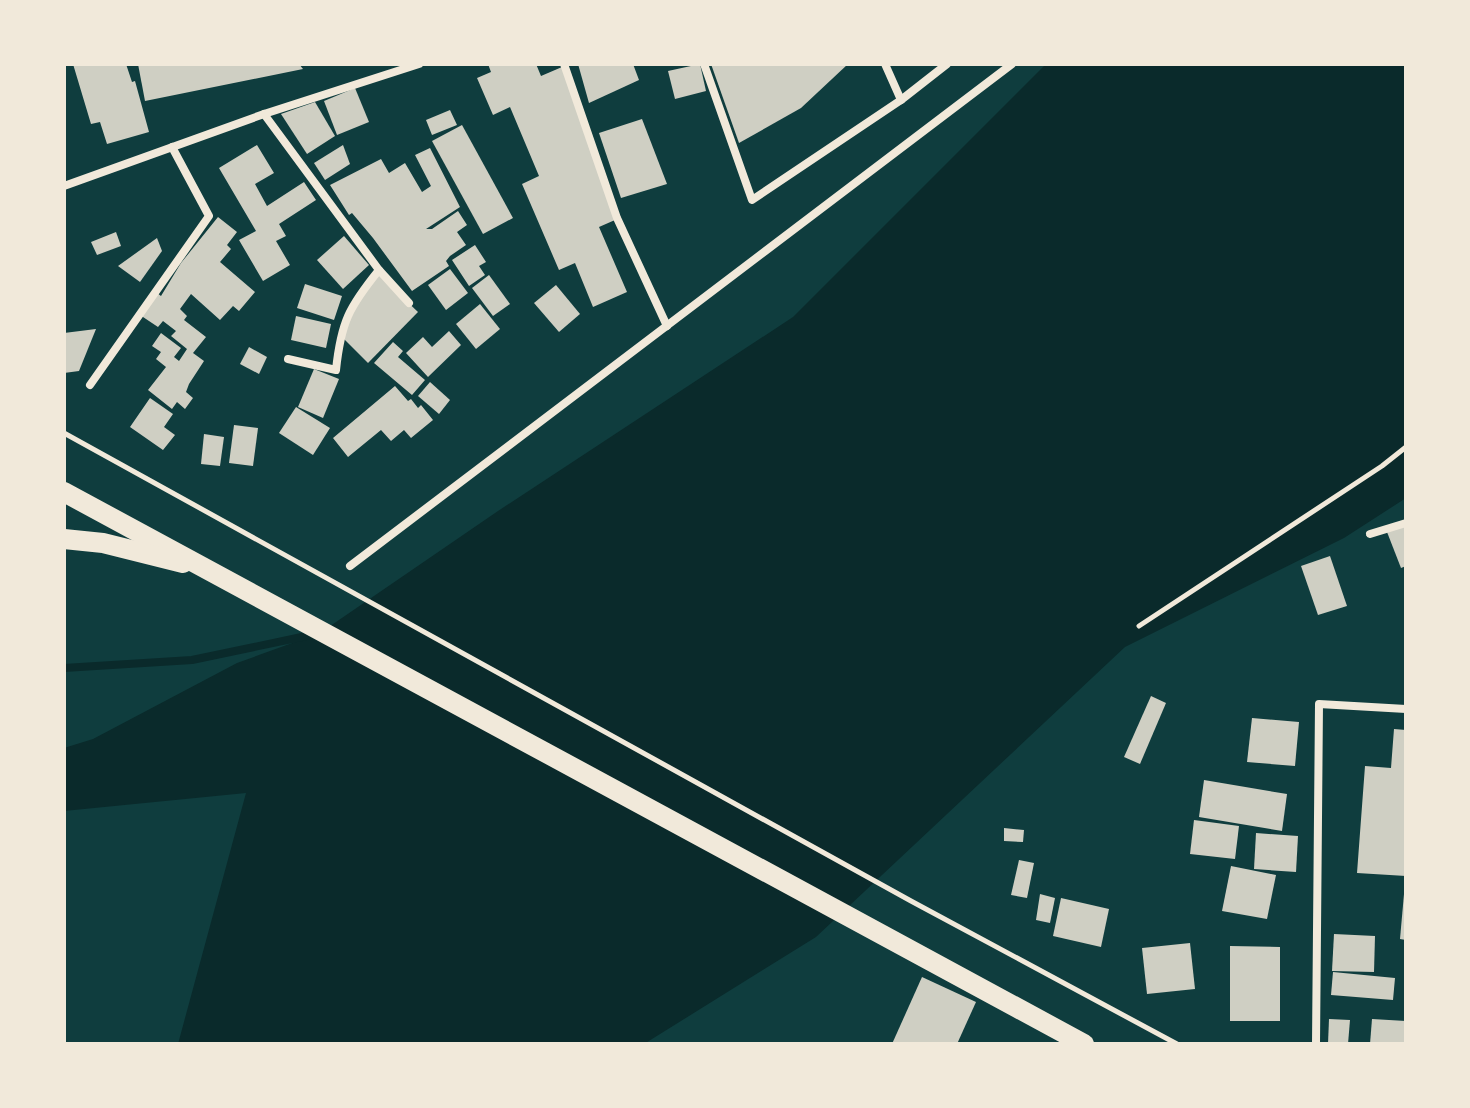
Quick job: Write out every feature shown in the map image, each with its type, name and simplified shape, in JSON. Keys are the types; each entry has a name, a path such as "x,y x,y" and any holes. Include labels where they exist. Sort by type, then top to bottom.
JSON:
{"main road":[{"path":"64,492 1084,1044"},
{"path":"64,539 103,543 210,569"}],"street":[{"path":"64,186 264,114 419,64"},
{"path":"564,64 617,218 667,326"},
{"path":"704,64 752,200 901,100 947,64"},
{"path":"885,64 901,100"},
{"path":"350,566 1012,64"},
{"path":"264,114 379,270 409,303"},
{"path":"90,385 209,216 172,147"},
{"path":"288,359 336,370 341,329 354,300 379,270"},
{"path":"1370,534 1406,523"},
{"path":"1316,1044 1319,704 1406,709"}],"path":[{"path":"64,433 911,901 1177,1044"},
{"path":"1139,626 1382,466 1406,447"}],"water":[{"path":"1046,64 1406,64 1406,498 1344,538 1125,647 816,937 644,1044 178,1044 246,793 64,811 64,748 93,739 237,663 320,633 498,511 793,317"}],"building":[{"path":"73,64 126,64 132,82 135,81 149,132 107,144 100,122 91,124"},
{"path":"138,64 299,64 303,69 145,101"},
{"path":"488,64 536,64 541,76 562,67 615,220 599,227 627,292 593,307 575,263 559,270 522,184 539,176 510,107 493,115 477,78 491,72"},
{"path":"578,64 633,64 639,80 589,103"},
{"path":"700,64 706,91 675,99 668,71"},
{"path":"711,64 848,64 801,108 739,143"},
{"path":"355,88 369,122 337,135 324,101"},
{"path":"315,102 335,136 307,154 281,114"},
{"path":"450,110 457,125 432,135 426,120"},
{"path":"642,119 667,184 621,198 599,133"},
{"path":"462,125 513,218 483,234 432,141"},
{"path":"257,145 274,173 255,184 267,206 304,182 316,200 279,224 286,236 276,241 290,265 263,281 239,240 256,231 219,168"},
{"path":"343,145 350,164 325,180 314,163"},
{"path":"430,148 460,207 426,229 432,229 458,211 467,225 457,232 466,245 450,256 446,261 449,266 412,291 373,238 352,213 349,215 330,185 381,159 389,173 405,163 422,192 431,186 415,155"},
{"path":"218,217 237,232 227,245 231,249 220,262 255,292 239,311 233,306 220,320 191,294 180,309 187,316 184,320 206,337 193,353 204,361 186,392 193,398 185,409 177,402 172,409 148,390 166,367 156,359 161,352 152,346 161,333 181,348 174,357 179,361 187,349 171,336 176,331 163,321 158,327 140,315 157,293 161,296 181,263"},
{"path":"116,232 121,246 97,255 91,242"},
{"path":"344,236 369,265 343,289 317,260"},
{"path":"157,238 162,251 140,282 118,266"},
{"path":"475,245 486,262 479,266 485,275 469,286 452,260"},
{"path":"450,269 468,293 446,310 428,285"},
{"path":"378,274 418,312 368,363 341,336 353,307"},
{"path":"489,275 510,304 493,316 472,288"},
{"path":"305,284 342,296 334,320 297,308"},
{"path":"556,285 580,314 559,332 534,303"},
{"path":"480,304 500,329 476,349 456,324"},
{"path":"296,316 331,324 326,348 291,340"},
{"path":"96,329 79,371 64,373 64,333"},
{"path":"449,331 461,345 428,377 406,353 423,337 432,347"},
{"path":"393,342 403,351 398,357 425,380 412,395 374,363"},
{"path":"249,347 267,357 259,374 240,364"},
{"path":"314,369 339,379 323,418 298,407"},
{"path":"430,382 450,400 439,414 418,396"},
{"path":"395,386 408,401 411,399 418,408 421,405 433,420 411,438 404,430 391,441 381,430 348,457 333,438"},
{"path":"150,398 173,414 164,427 175,435 163,450 130,427"},
{"path":"296,407 330,428 313,455 279,433"},
{"path":"234,425 258,428 253,466 229,463"},
{"path":"204,434 224,437 220,466 201,464"},
{"path":"1406,524 1406,566 1401,568 1387,532"},
{"path":"1330,556 1347,606 1318,615 1301,566"},
{"path":"1151,696 1166,703 1140,764 1124,757"},
{"path":"1252,718 1299,722 1295,766 1247,762"},
{"path":"1394,729 1406,730 1406,876 1357,873 1365,766 1391,768"},
{"path":"1204,780 1287,794 1282,831 1199,817"},
{"path":"1194,820 1239,826 1235,859 1190,854"},
{"path":"1004,828 1024,830 1023,842 1004,841"},
{"path":"1256,833 1298,836 1296,872 1254,869"},
{"path":"1019,860 1034,863 1027,898 1011,895"},
{"path":"1231,866 1276,875 1267,919 1222,911"},
{"path":"1040,894 1055,898 1050,923 1036,920"},
{"path":"1406,894 1406,940 1400,939"},
{"path":"1061,898 1109,909 1101,947 1053,936"},
{"path":"1334,934 1375,936 1374,972 1332,971"},
{"path":"1190,943 1195,989 1147,994 1142,948"},
{"path":"1230,946 1280,947 1280,1021 1230,1021"},
{"path":"1333,972 1395,978 1393,1000 1331,995"},
{"path":"922,977 976,1002 957,1044 892,1044"},
{"path":"1329,1019 1350,1020 1348,1044 1328,1044"},
{"path":"1372,1019 1406,1021 1406,1044 1370,1044"}],"waterway":[{"path":"64,668 192,660 316,634"}]}
